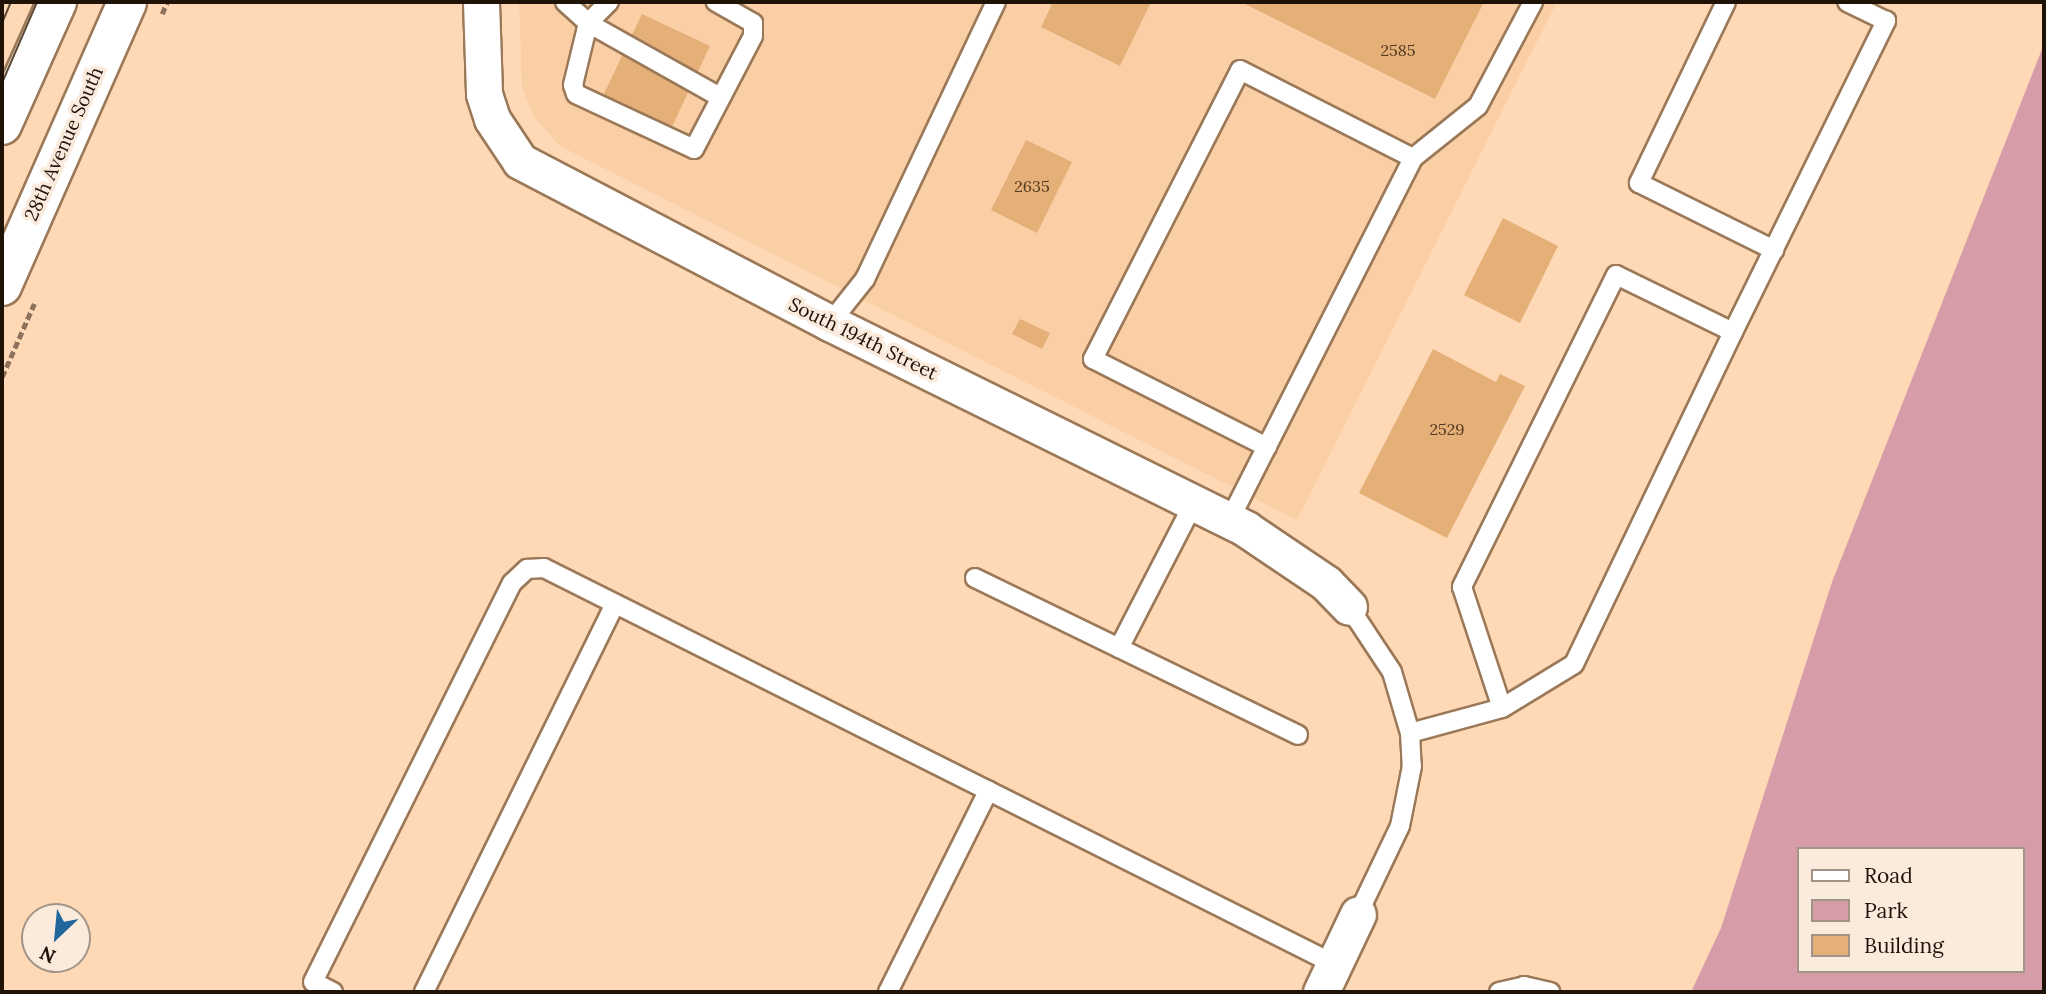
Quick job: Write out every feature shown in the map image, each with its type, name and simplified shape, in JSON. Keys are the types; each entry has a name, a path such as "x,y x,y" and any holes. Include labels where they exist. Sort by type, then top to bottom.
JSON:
{"main road":[{"path":"2,125 57,2"},
{"name":"28th Avenue South","path":"2,286 127,2"}],"street":[{"name":"South 194th Street","path":"481,2 484,94 497,129 520,161 830,323 1229,521 1277,547 1349,607"},
{"path":"1327,978 1359,914"}],"lane":[{"path":"565,2 588,23 720,97"},
{"path":"610,2 588,23 573,85 581,99 694,149 753,36 752,23 716,2"},
{"path":"830,323 865,279 996,2"},
{"path":"1229,521 1413,158 1478,107 1532,2"},
{"path":"1726,2 1639,183 1773,250"},
{"path":"1410,733 1502,708 1573,664 1886,21 1847,2"},
{"path":"1267,447 1093,359 1240,70 1413,158"},
{"path":"1502,708 1462,587 1616,275 1733,332"},
{"path":"1119,648 1194,503"},
{"path":"333,992 313,982 512,583 527,569 544,568 988,790 1327,978"},
{"path":"975,578 1298,734"},
{"path":"424,992 615,604"},
{"path":"1349,607 1392,672 1410,733 1410,795 1359,914"},
{"path":"888,992 988,790"},
{"path":"1499,992 1524,986 1550,992"}],"shaded area":[{"path":"519,2 1557,2 1297,520 560,146 534,117 522,87"}],"green space":[{"path":"2044,44 2044,992 1691,992 1721,928 1832,582"}],"building":[{"path":"1053,2 1151,2 1120,66 1041,27"},
{"path":"1241,2 1484,2 1435,99"},
{"path":"642,14 710,46 669,133 601,100"},
{"path":"1026,140 1072,162 1037,233 991,210"},
{"path":"1503,218 1558,246 1520,323 1464,295"},
{"path":"1020,319 1050,333 1042,349 1012,334"},
{"path":"1433,349 1496,382 1500,374 1525,386 1447,538 1359,493"}],"tram line":[{"path":"2,23 11,2"},
{"path":"2,83 37,2"}]}
